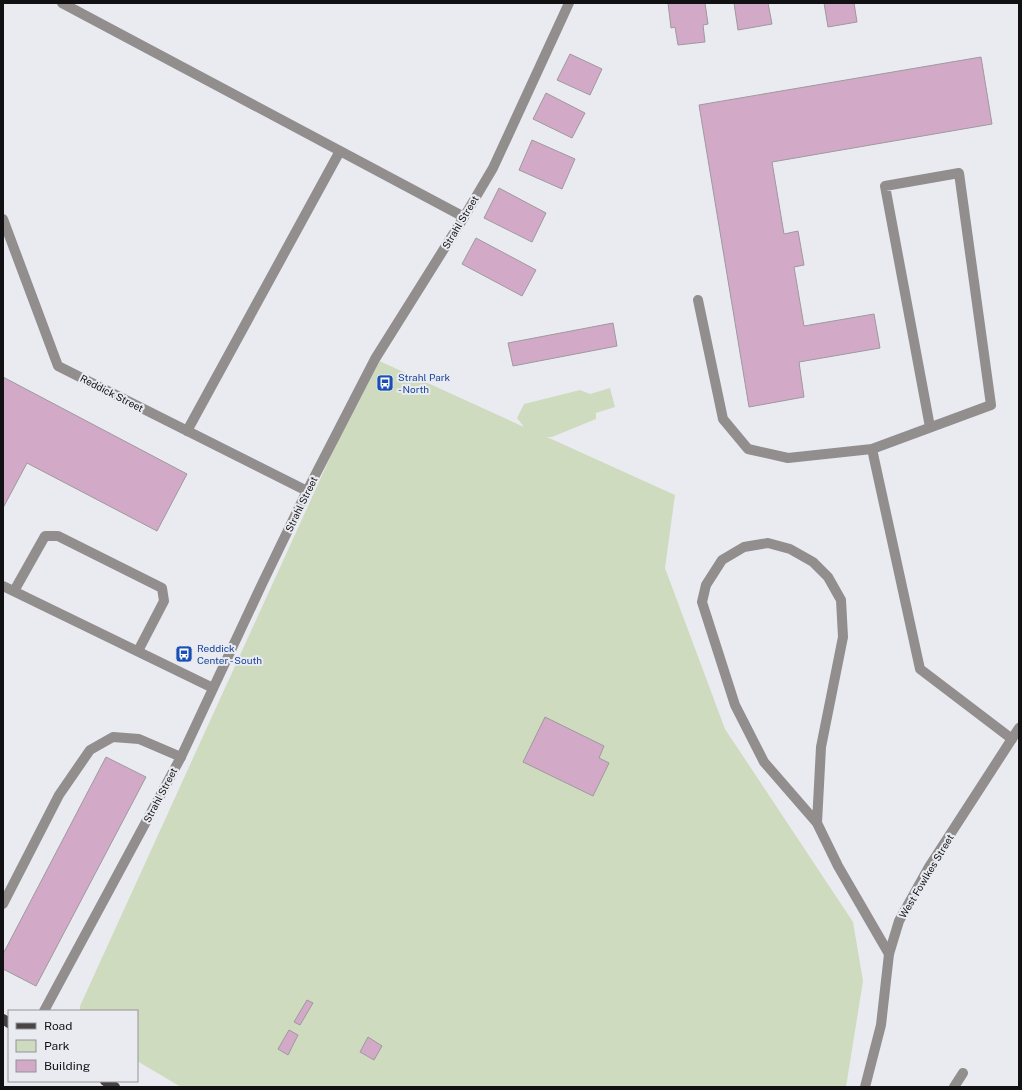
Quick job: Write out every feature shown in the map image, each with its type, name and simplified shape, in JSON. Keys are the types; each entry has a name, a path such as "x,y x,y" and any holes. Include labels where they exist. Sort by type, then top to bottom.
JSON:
{"street":[{"path":"62,3 464,217"},
{"name":"Strahl Street","path":"45,1010 181,757 307,491 375,358 464,217 493,168 570,3"},
{"path":"187,431 340,151"},
{"path":"698,300 723,419 748,449 788,458 872,449 991,405 959,173 885,186 930,427"},
{"name":"Reddick Street","path":"3,219 58,366 307,491"},
{"path":"872,449 920,669 1012,739"},
{"path":"14,592 45,536 58,536 162,588 164,601 138,652"},
{"path":"817,823 821,747 843,637 840,600 828,577 812,562 796,552 768,543 744,546 722,560 706,585 702,602 735,705 764,762 817,823 838,866 889,954"},
{"path":"3,586 213,688"},
{"name":"West Fowlkes Street","path":"866,1087 880,1024 889,954 899,921 929,867 1019,728"},
{"path":"3,904 59,795 90,750 113,737 139,739 181,757"},
{"path":"954,1087 963,1073"}],"green space":[{"path":"375,359 524,427 517,418 524,404 580,390 590,394 610,388 615,407 596,413 596,419 552,437 547,437 675,495 665,568 725,729 853,922 863,981 846,1087 181,1087 138,1062 138,1010 80,1010 80,1006"}],"building":[{"path":"668,3 705,3 708,24 703,25 705,42 678,45 675,27 671,28"},
{"path":"734,3 768,3 772,24 738,30"},
{"path":"824,3 854,3 857,22 828,27"},
{"path":"570,54 602,69 590,95 557,80"},
{"path":"981,57 992,124 772,162 784,234 798,231 804,265 794,267 804,326 874,314 880,348 799,362 804,397 749,407 699,105"},
{"path":"546,93 585,113 572,138 533,119"},
{"path":"532,140 575,159 562,189 519,170"},
{"path":"499,188 546,213 532,242 484,218"},
{"path":"476,238 536,270 522,296 462,264"},
{"path":"613,323 617,346 513,366 508,343"},
{"path":"3,377 187,474 157,531 27,463 3,508"},
{"path":"545,717 604,746 599,758 609,763 593,796 523,762"},
{"path":"106,757 146,777 36,986 3,969 3,954"},
{"path":"307,1000 313,1003 300,1025 294,1022"},
{"path":"289,1030 298,1035 288,1055 278,1049"},
{"path":"368,1037 382,1046 374,1060 360,1052"}],"place":[{"name":"Strahl Park - North","path":"385,383"},
{"name":"Reddick Center - South","path":"184,654"}]}
